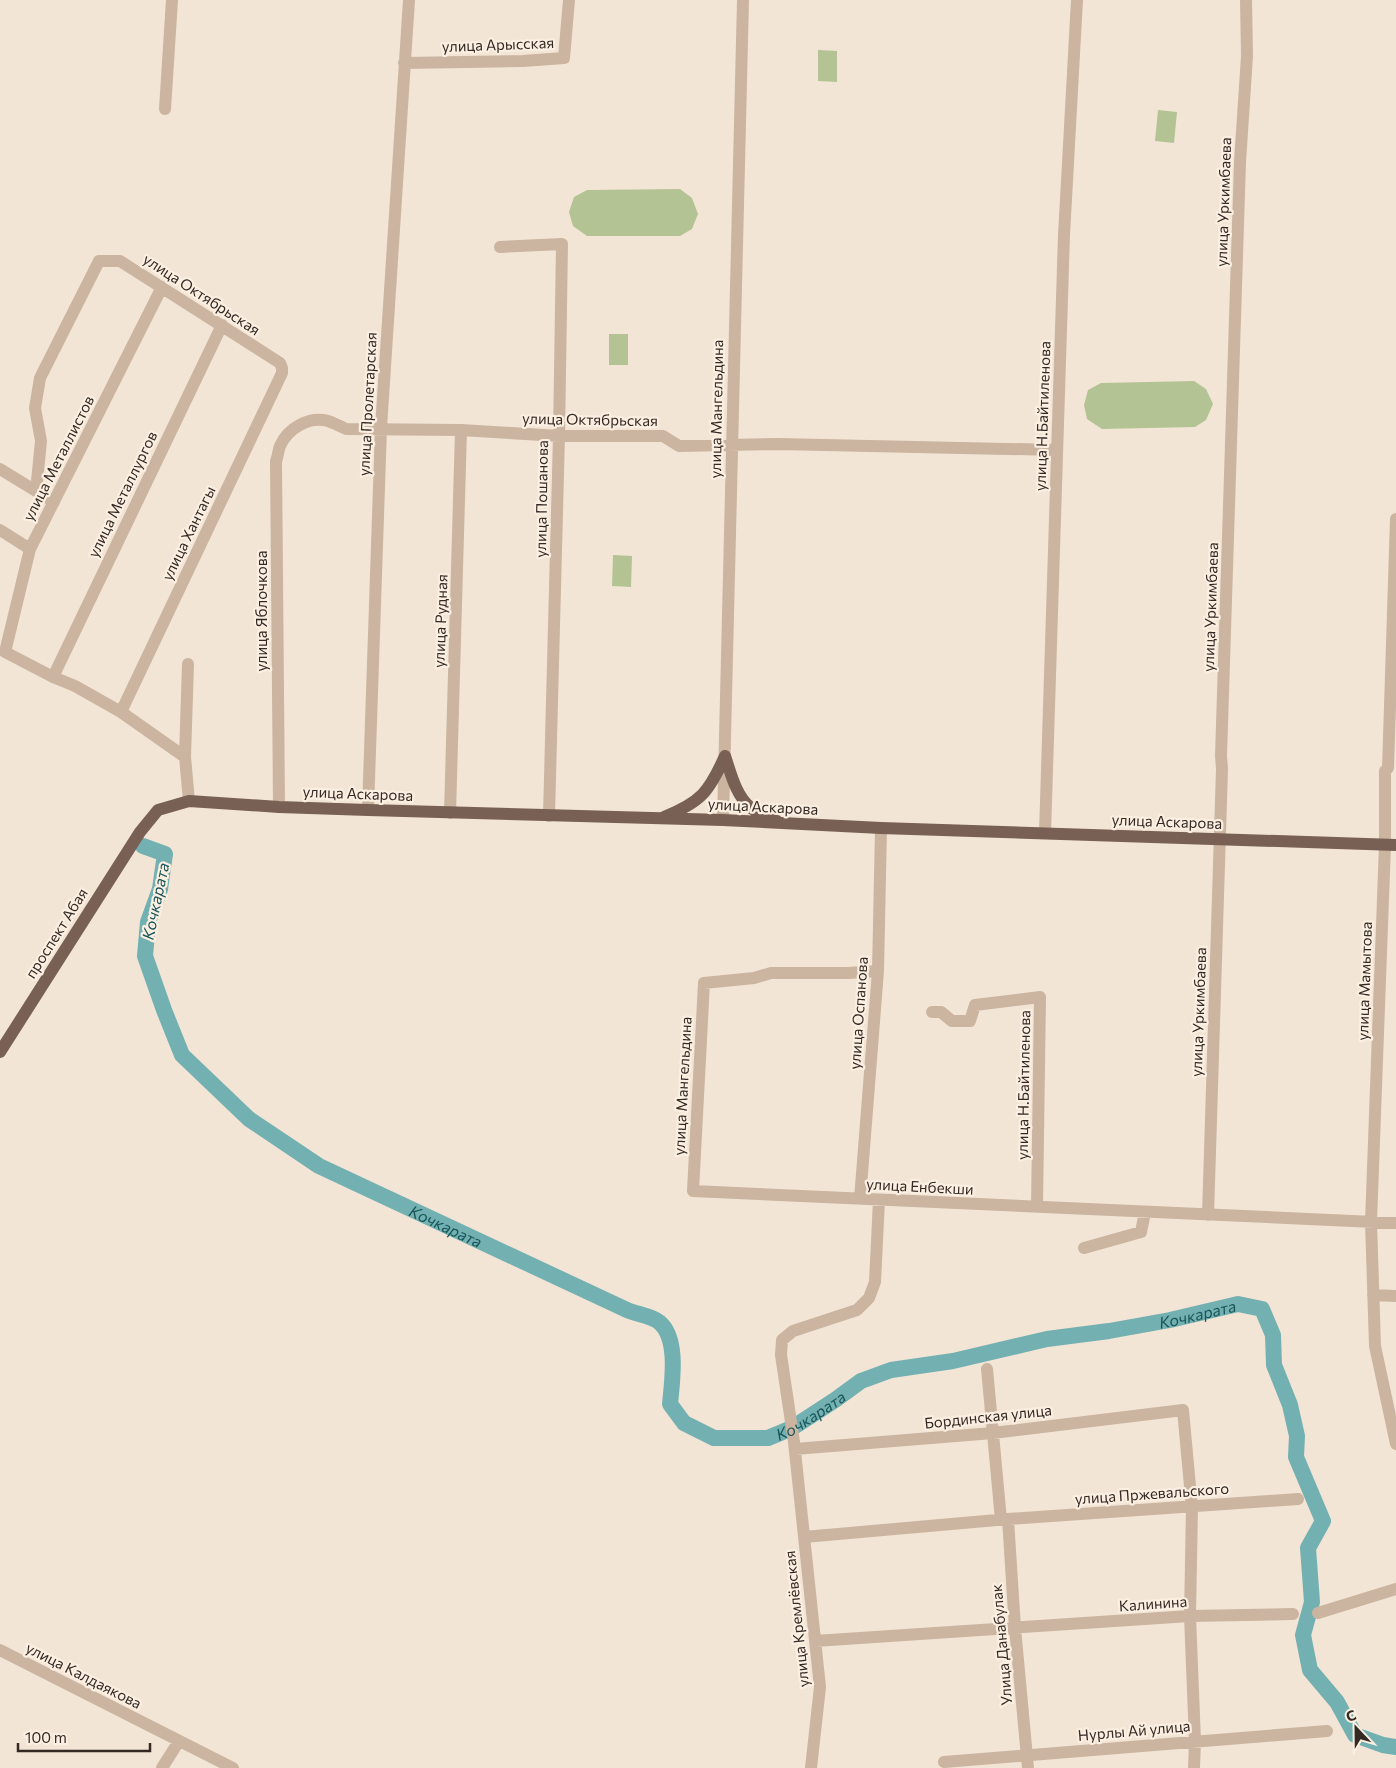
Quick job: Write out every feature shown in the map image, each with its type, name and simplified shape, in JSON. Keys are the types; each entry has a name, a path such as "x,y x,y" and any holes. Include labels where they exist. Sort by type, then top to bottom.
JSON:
{"main road":[{"path":"659,819 682,809 705,793 714,781 725,756"},
{"path":"725,756 741,797 752,808 783,823"},
{"name":"улица Аскарова","path":"140,832 158,810 189,801 279,807 723,820 881,828 1391,845"},
{"name":"проспект Абая","path":"0,1052 140,832"}],"street":[{"path":"165,109 172,0"},
{"name":"улица Пролетарская","path":"368,810 381,428 409,0"},
{"name":"улица Арысская","path":"404,63 523,61 564,58 569,0"},
{"name":"улица Мангельдина","path":"723,820 743,0"},
{"name":"улица Н.Байтиленова","path":"1045,833 1064,235 1077,0"},
{"name":"улица Уркимбаева","path":"1208,1215 1240,162 1247,56 1246,0"},
{"name":"улица Пошанова","path":"500,247 562,244 549,816"},
{"name":"улица Октябрьская","path":"36,491 42,441 35,408 40,378 99,261 120,261 222,324 280,363 282,368"},
{"name":"улица Металлистов","path":"52,677 5,652 30,549 162,287"},
{"name":"улица Металлургов","path":"52,677 222,324"},
{"name":"улица Хантагы","path":"121,712 282,373 282,368"},
{"name":"улица Октябрьская","path":"301,423 314,419 329,421 346,429 462,430 559,436 663,436 679,446 778,444 1057,450"},
{"name":"улица Яблочкова","path":"279,807 276,462 280,445 290,432 301,423"},
{"name":"улица Рудная","path":"450,812 462,430"},
{"path":"0,469 54,502"},
{"name":"улица Мамытова","path":"1396,519 1388,768 1385,771 1391,845 1371,1222 1376,1346 1391,1396 1396,1444"},
{"path":"0,530 30,549"},
{"path":"188,664 185,757 189,801"},
{"path":"52,677 75,686 121,712 185,757"},
{"name":"улица Оспанова","path":"860,1199 878,971 881,828"},
{"name":"улица Мангельдина","path":"693,1191 704,983 754,978 771,973 878,971"},
{"name":"улица Н.Байтиленова","path":"932,1012 941,1012 952,1020 970,1021 975,1005 1040,997 1038,1207"},
{"name":"улица Енбекши","path":"693,1191 1396,1223"},
{"name":"улица Кремлёвская","path":"811,1768 820,1687 797,1467 781,1354 782,1340 792,1331 857,1310 869,1298 875,1282 879,1200"},
{"path":"1084,1248 1141,1232 1145,1212"},
{"path":"1373,1295 1396,1296"},
{"name":"Улица Данабулак","path":"987,1369 1004,1519 1027,1762"},
{"name":"Бординская улица","path":"794,1449 993,1433 1183,1410 1192,1508"},
{"name":"улица Пржевальского","path":"804,1537 1004,1519 1298,1500"},
{"path":"1192,1508 1190,1616 1194,1768"},
{"path":"1318,1613 1396,1589"},
{"name":"Калинина","path":"815,1641 1190,1616 1293,1614"},
{"name":"улица Калдаякова","path":"0,1650 233,1768"},
{"name":"Нурлы Ай улица","path":"944,1762 1027,1762 1194,1741 1327,1731"},
{"path":"162,1768 179,1741"}],"green space":[{"path":"818,50 837,51 837,82 818,81"},
{"path":"1158,110 1177,112 1174,143 1155,141"},
{"path":"680,189 692,198 698,214 692,229 680,236 587,236 573,226 569,212 574,197 587,190"},
{"path":"609,334 628,334 628,365 609,365"},
{"path":"1194,381 1206,389 1213,404 1206,420 1195,427 1102,429 1087,419 1084,405 1088,390 1101,383"},
{"path":"613,555 632,556 631,587 612,586"}],"waterway":[{"name":"Кочкарата","path":"143,846 165,854 160,889 148,922 145,956 182,1055 249,1119 319,1166 627,1310 659,1322 665,1329 672,1349 673,1373 670,1404 684,1423 714,1438 768,1438 792,1428 861,1381 891,1370 953,1361 1047,1339 1109,1331 1170,1320 1238,1304 1262,1309 1273,1335 1274,1365 1290,1405 1297,1436 1296,1457 1323,1521 1308,1548 1312,1602 1303,1635 1310,1670 1337,1702 1355,1735 1383,1745 1396,1747"}]}
